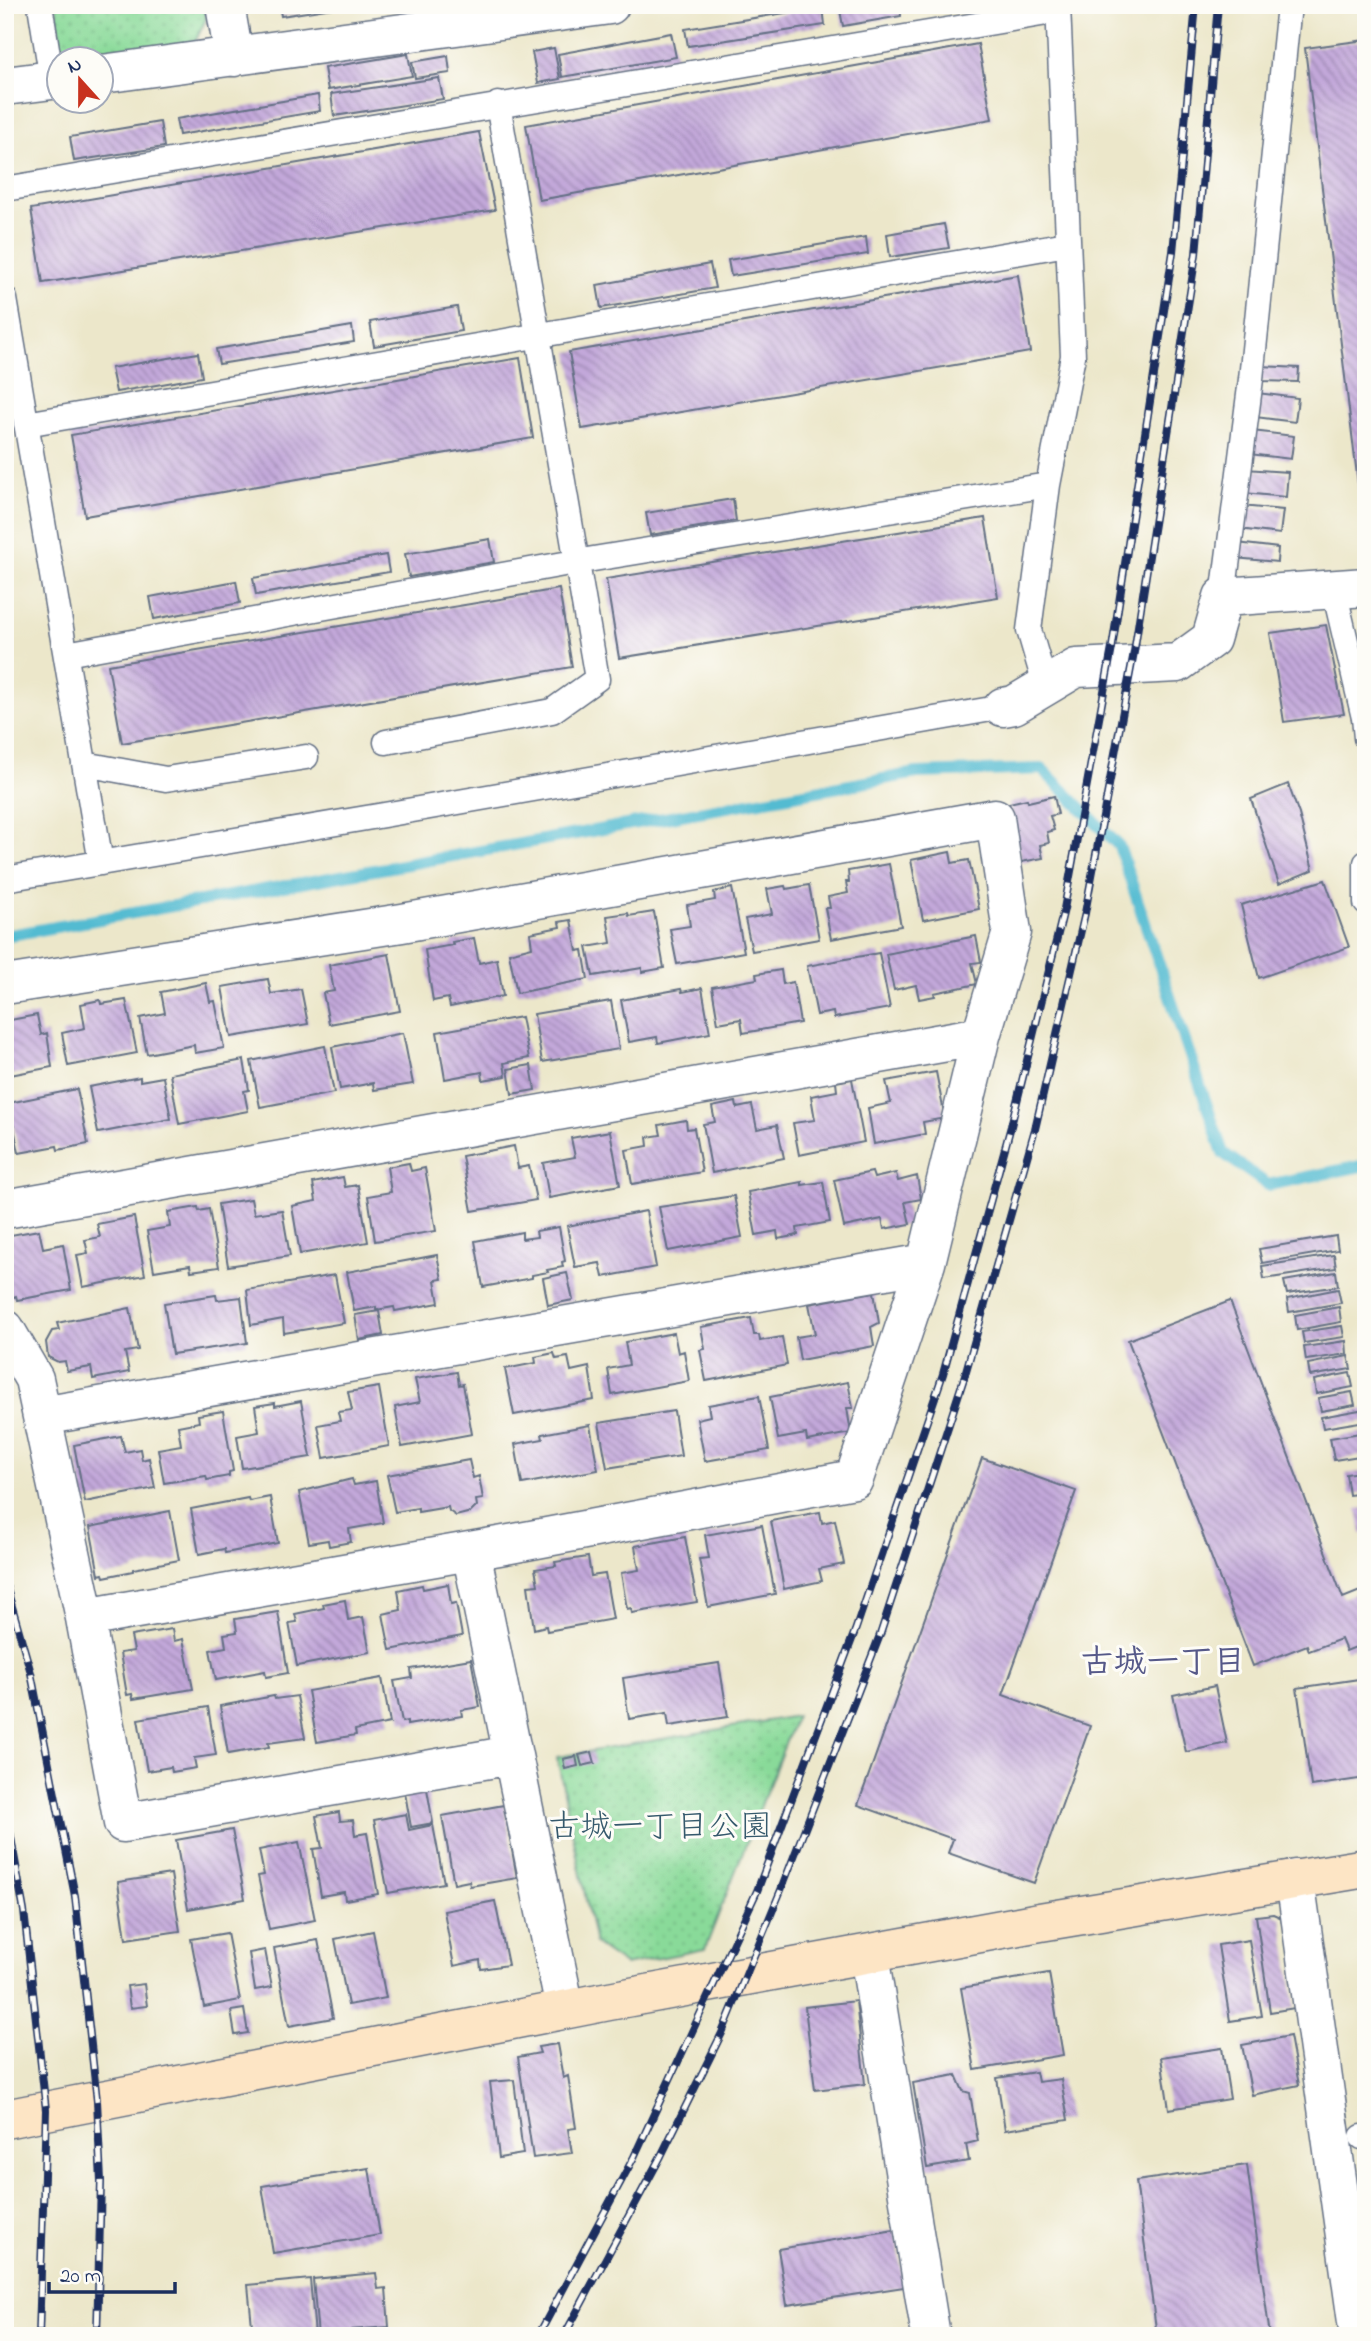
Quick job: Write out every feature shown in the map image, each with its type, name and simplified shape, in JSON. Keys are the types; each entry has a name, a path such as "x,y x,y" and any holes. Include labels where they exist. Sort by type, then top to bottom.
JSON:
{"street":[{"path":"225,5 234,57"},
{"path":"116,72 610,5"},
{"path":"5,86 46,81"},
{"path":"1003,708 1046,688 1076,668 1178,663 1211,639 1223,597 1350,589"},
{"path":"5,985 402,923 995,818 1012,932 981,1036 926,1263 854,1479 471,1551 85,1618"},
{"path":"5,1209 981,1036"},
{"path":"41,1416 926,1263"},
{"path":"5,1329 34,1379 85,1618 124,1823 512,1755"},
{"path":"471,1551 565,2009"},
{"path":"5,2119 565,2009 1052,1920 1366,1868"},
{"path":"1295,1879 1359,2336"},
{"path":"869,1955 931,2336"}],"lane":[{"path":"40,5 49,46"},
{"path":"1223,597 1251,379 1289,5"},
{"path":"5,189 1058,8 1073,356 1048,485 1029,630 1046,688"},
{"path":"386,742 552,711 597,679 498,104"},
{"path":"26,424 1067,244"},
{"path":"5,299 101,863"},
{"path":"66,654 575,562 1048,485"},
{"path":"1350,589 1366,738"},
{"path":"5,879 1003,708"},
{"path":"84,764 166,779 306,757"},
{"path":"1366,863 1366,903"}],"green space":[{"path":"56,5 204,5 206,19 194,44 116,55 116,46 61,46"},
{"name":"古城一丁目公園","path":"796,1716 705,1949 625,1965 595,1944 557,1757"}],"building":[{"path":"279,5 333,5 333,8 281,16"},
{"path":"839,5 900,5 901,16 843,26"},
{"path":"917,5 949,5 949,7 918,12"},
{"path":"823,7 825,25 688,46 685,29"},
{"path":"671,33 676,57 562,77 558,54"},
{"path":"1366,40 1366,533 1364,533 1305,48"},
{"path":"978,44 992,119 539,200 526,125"},
{"path":"554,48 560,79 538,83 532,52"},
{"path":"408,54 412,76 328,90 324,68"},
{"path":"448,56 450,73 415,78 412,62"},
{"path":"439,78 443,99 334,116 331,94"},
{"path":"318,95 320,111 179,135 176,119"},
{"path":"160,122 164,147 74,161 70,137"},
{"path":"479,132 495,210 43,283 31,209"},
{"path":"944,224 949,248 890,257 887,234"},
{"path":"866,237 868,254 731,276 728,260"},
{"path":"710,264 715,288 601,308 597,285"},
{"path":"1018,275 1030,352 582,429 569,352"},
{"path":"457,307 461,331 374,346 370,322"},
{"path":"352,326 354,342 219,364 216,349"},
{"path":"198,353 202,377 116,392 111,368"},
{"path":"520,358 533,438 85,516 71,435"},
{"path":"1261,366 1299,368 1298,382 1261,381"},
{"path":"1257,393 1298,398 1295,422 1255,417"},
{"path":"1252,431 1294,436 1291,459 1249,454"},
{"path":"1246,469 1288,472 1286,497 1244,493"},
{"path":"733,499 736,521 650,535 646,513"},
{"path":"1241,506 1283,510 1280,534 1239,529"},
{"path":"985,518 998,597 619,658 606,579"},
{"path":"490,539 494,562 409,577 405,554"},
{"path":"1237,543 1278,548 1277,562 1235,558"},
{"path":"386,555 389,572 256,595 253,578"},
{"path":"236,581 240,603 154,619 150,597"},
{"path":"559,589 572,667 122,743 108,665"},
{"path":"1326,625 1344,714 1284,722 1270,633"},
{"path":"1288,784 1299,814 1313,870 1279,884 1251,799"},
{"path":"1054,796 1058,814 1050,816 1054,830 1047,832 1049,843 1040,845 1043,858 1021,862 1009,803"},
{"path":"950,852 952,863 969,860 979,909 923,920 911,860"},
{"path":"889,864 901,926 831,939 825,908 830,908 828,897 848,893 848,871"},
{"path":"1325,880 1349,947 1259,978 1241,905"},
{"path":"809,885 819,939 752,951 745,919 772,914 767,889"},
{"path":"732,888 744,952 677,964 670,929 690,926 687,905 715,900 714,892"},
{"path":"654,912 664,968 642,972 642,968 593,976 587,947 611,943 607,916"},
{"path":"571,920 577,951 583,950 588,979 517,993 509,953 532,947 530,933 560,927 559,922"},
{"path":"976,936 981,962 972,963 977,984 919,999 916,985 894,990 886,954"},
{"path":"474,938 479,963 497,959 503,996 450,1007 448,998 433,1001 425,950"},
{"path":"879,953 890,1008 834,1018 833,1012 817,1015 807,966"},
{"path":"389,954 400,1011 329,1024 323,993 334,991 329,965"},
{"path":"781,970 783,984 793,982 800,1023 743,1033 741,1019 718,1023 712,987 757,979 756,974"},
{"path":"268,979 271,994 301,989 308,1024 231,1037 222,987"},
{"path":"206,983 210,1002 215,1001 224,1048 195,1053 194,1045 147,1054 140,1018 165,1013 161,992"},
{"path":"702,988 710,1033 658,1043 657,1037 629,1042 621,1000"},
{"path":"100,1000 101,1004 126,1000 137,1053 68,1066 62,1033 85,1028 81,1004"},
{"path":"611,1001 619,1049 542,1062 534,1014"},
{"path":"37,1015 41,1035 47,1033 52,1067 5,1076 5,1021"},
{"path":"521,1017 529,1058 504,1063 506,1076 483,1080 482,1072 445,1079 437,1032"},
{"path":"403,1033 413,1084 374,1090 373,1083 340,1089 332,1047"},
{"path":"325,1046 334,1093 260,1107 251,1061"},
{"path":"244,1060 249,1090 244,1091 248,1111 179,1124 170,1074"},
{"path":"531,1065 535,1090 512,1094 508,1069"},
{"path":"936,1072 945,1118 923,1122 925,1134 874,1144 868,1108 891,1103 886,1081"},
{"path":"140,1077 140,1081 163,1077 171,1119 98,1133 89,1087"},
{"path":"852,1079 864,1142 799,1155 793,1123 815,1120 811,1096 837,1091 836,1082"},
{"path":"77,1089 88,1144 19,1153 9,1103"},
{"path":"736,1102 737,1108 752,1105 757,1129 777,1125 784,1158 712,1173 703,1124 715,1122 712,1107"},
{"path":"686,1120 687,1129 694,1128 702,1172 632,1184 626,1150 648,1146 647,1137 661,1135 659,1125"},
{"path":"610,1131 620,1185 549,1198 543,1163 575,1157 571,1138"},
{"path":"514,1146 518,1168 529,1166 536,1200 472,1211 462,1156"},
{"path":"409,1163 411,1171 425,1168 436,1231 375,1241 368,1196 391,1192 387,1167"},
{"path":"872,1172 874,1178 896,1173 898,1181 917,1176 921,1199 905,1202 910,1224 884,1229 882,1219 844,1227 834,1180"},
{"path":"343,1177 345,1187 358,1185 368,1242 300,1254 292,1206 316,1201 313,1183"},
{"path":"802,1182 802,1185 823,1182 830,1222 797,1228 798,1235 778,1239 777,1231 756,1235 748,1192"},
{"path":"734,1196 742,1237 668,1251 659,1207"},
{"path":"251,1199 254,1214 282,1210 290,1256 228,1266 218,1204"},
{"path":"198,1207 199,1211 209,1209 219,1267 191,1271 190,1265 154,1271 147,1231 170,1227 168,1212"},
{"path":"646,1211 656,1267 603,1277 600,1263 575,1267 567,1226"},
{"path":"134,1217 145,1275 83,1287 77,1255 88,1253 85,1240 100,1237 97,1224"},
{"path":"559,1227 565,1261 562,1262 563,1267 532,1275 532,1278 483,1287 475,1241 522,1232 522,1239 537,1237 536,1231"},
{"path":"39,1230 43,1248 63,1244 71,1290 17,1300 16,1296 10,1298 5,1271 5,1236"},
{"path":"1336,1236 1338,1250 1262,1263 1259,1249"},
{"path":"437,1255 442,1279 435,1280 439,1303 395,1311 394,1307 376,1310 376,1307 354,1311 347,1272"},
{"path":"1334,1255 1336,1268 1264,1279 1262,1266"},
{"path":"1336,1272 1338,1286 1287,1294 1284,1281"},
{"path":"567,1273 573,1300 548,1305 543,1278"},
{"path":"335,1275 344,1323 284,1333 283,1319 251,1325 247,1290"},
{"path":"1338,1289 1341,1303 1289,1312 1287,1299"},
{"path":"874,1292 879,1323 871,1327 874,1346 800,1360 796,1337 815,1334 809,1304"},
{"path":"216,1295 217,1300 241,1297 247,1343 172,1354 164,1303"},
{"path":"1230,1301 1343,1598 1360,1591 1366,1607 1366,1643 1346,1651 1341,1639 1309,1651 1307,1645 1253,1666 1128,1340"},
{"path":"1339,1307 1341,1322 1297,1330 1295,1315"},
{"path":"130,1308 138,1350 125,1352 129,1372 93,1379 91,1367 67,1371 65,1361 58,1362 48,1357 46,1342 52,1331 59,1330 57,1323"},
{"path":"379,1311 383,1335 359,1340 355,1315"},
{"path":"751,1318 754,1335 759,1335 760,1341 782,1337 787,1365 706,1381 700,1350 705,1349 701,1327"},
{"path":"1342,1326 1344,1337 1304,1343 1302,1332"},
{"path":"674,1333 678,1353 684,1351 689,1381 612,1395 608,1369 629,1365 625,1342"},
{"path":"1346,1341 1347,1354 1306,1360 1304,1347"},
{"path":"554,1353 556,1359 568,1357 571,1371 589,1367 594,1400 514,1415 505,1369 536,1363 535,1357"},
{"path":"1348,1356 1351,1369 1310,1376 1308,1364"},
{"path":"457,1372 459,1385 463,1384 472,1434 402,1447 395,1407 420,1402 415,1379"},
{"path":"1350,1373 1353,1387 1316,1394 1314,1380"},
{"path":"848,1382 853,1408 847,1408 851,1433 807,1441 806,1434 778,1439 770,1397"},
{"path":"379,1387 389,1446 324,1458 318,1425 340,1421 338,1412 352,1410 348,1392"},
{"path":"1352,1392 1355,1405 1321,1411 1318,1398"},
{"path":"759,1396 769,1450 705,1461 697,1419 710,1416 708,1405"},
{"path":"301,1401 311,1457 242,1468 237,1436 259,1432 255,1406 275,1403 275,1406"},
{"path":"1365,1409 1366,1421 1323,1428 1321,1417"},
{"path":"223,1411 233,1471 229,1472 229,1476 207,1480 206,1476 164,1483 158,1449 181,1445 178,1426 199,1422 198,1415"},
{"path":"674,1411 681,1456 607,1468 599,1423"},
{"path":"590,1425 598,1470 522,1484 515,1444 543,1439 542,1434"},
{"path":"1366,1432 1366,1455 1334,1460 1330,1438"},
{"path":"121,1436 125,1452 140,1449 142,1460 149,1458 155,1488 85,1502 74,1445"},
{"path":"982,1458 1076,1491 1003,1695 1090,1726 1034,1883 948,1853 953,1839 858,1805"},
{"path":"469,1460 473,1478 479,1476 483,1499 476,1500 477,1506 471,1512 456,1516 448,1507 418,1512 418,1508 395,1512 387,1475"},
{"path":"1366,1471 1366,1493 1349,1495 1346,1474"},
{"path":"352,1479 354,1485 376,1481 383,1523 349,1529 351,1542 329,1546 328,1540 309,1543 299,1492"},
{"path":"270,1497 278,1543 225,1553 224,1549 199,1554 191,1509 248,1498 249,1501"},
{"path":"1366,1508 1366,1533 1361,1534 1357,1509"},
{"path":"170,1511 179,1560 104,1577 103,1574 99,1575 90,1527"},
{"path":"820,1512 822,1523 835,1520 844,1564 819,1569 822,1581 784,1589 771,1521"},
{"path":"762,1525 775,1594 708,1607 699,1559 709,1558 705,1535"},
{"path":"685,1537 697,1602 632,1613 631,1608 627,1609 621,1573 639,1570 635,1546"},
{"path":"588,1557 591,1576 605,1574 613,1619 547,1631 546,1626 534,1629 528,1586 538,1585 535,1569 556,1566 555,1562"},
{"path":"448,1584 451,1604 456,1603 462,1636 390,1650 383,1614 401,1610 398,1590 422,1585 423,1589"},
{"path":"345,1600 348,1620 363,1617 370,1652 297,1666 289,1623 297,1622 295,1614"},
{"path":"278,1612 288,1673 266,1677 265,1671 216,1680 210,1650 226,1647 224,1634 237,1632 235,1619"},
{"path":"172,1629 174,1641 183,1639 193,1689 133,1699 132,1694 127,1695 120,1653 134,1651 131,1636"},
{"path":"471,1659 480,1707 461,1710 462,1716 407,1725 407,1721 402,1722 394,1681 412,1678 411,1669"},
{"path":"719,1663 728,1717 669,1726 667,1713 629,1719 623,1678"},
{"path":"382,1678 390,1723 355,1730 356,1735 317,1742 308,1691"},
{"path":"1366,1678 1366,1778 1311,1786 1297,1688"},
{"path":"1215,1686 1227,1743 1186,1752 1173,1695"},
{"path":"274,1696 275,1699 297,1696 305,1738 268,1743 269,1747 228,1754 220,1706"},
{"path":"208,1707 216,1755 194,1758 196,1768 172,1772 171,1767 147,1771 138,1719"},
{"path":"592,1752 595,1763 582,1766 579,1755"},
{"path":"576,1756 578,1766 565,1769 563,1759"},
{"path":"427,1789 433,1823 411,1827 405,1793"},
{"path":"504,1805 517,1878 470,1886 469,1881 454,1884 442,1816"},
{"path":"339,1812 340,1821 353,1820 355,1835 367,1833 378,1894 345,1900 344,1892 321,1896 313,1849 322,1848 316,1816"},
{"path":"406,1814 409,1830 433,1825 444,1883 388,1893 374,1820"},
{"path":"232,1830 245,1899 188,1909 176,1840"},
{"path":"299,1842 315,1920 269,1929 258,1876 264,1875 259,1850"},
{"path":"171,1874 180,1931 126,1939 118,1882"},
{"path":"495,1901 508,1965 481,1969 480,1960 454,1966 444,1911"},
{"path":"1273,1914 1282,1918 1295,2008 1270,2012 1256,1916"},
{"path":"373,1931 386,1998 348,2005 335,1939"},
{"path":"227,1933 240,2000 204,2007 191,1939"},
{"path":"318,1940 333,2018 289,2026 274,1948"},
{"path":"1249,1940 1262,2016 1230,2021 1218,1945"},
{"path":"265,1950 272,1987 255,1990 249,1953"},
{"path":"1049,1973 1063,2055 975,2070 961,1988"},
{"path":"144,1984 147,2006 130,2008 127,1986"},
{"path":"856,2001 865,2084 815,2090 805,2007"},
{"path":"244,2009 248,2033 235,2035 231,2011"},
{"path":"1290,2036 1299,2085 1252,2095 1242,2045"},
{"path":"557,2044 563,2078 568,2076 576,2128 568,2129 572,2153 533,2158 518,2057 540,2053 538,2047"},
{"path":"1222,2048 1230,2099 1169,2109 1161,2057"},
{"path":"1036,2072 1038,2082 1061,2079 1068,2120 1005,2130 997,2078"},
{"path":"956,2075 963,2091 970,2093 978,2141 966,2144 969,2161 927,2168 913,2083"},
{"path":"514,2080 523,2154 499,2158 490,2082"},
{"path":"1247,2165 1270,2336 1157,2336 1136,2181"},
{"path":"369,2168 380,2235 273,2253 262,2186"},
{"path":"895,2230 904,2287 787,2305 778,2249"},
{"path":"376,2273 378,2289 386,2288 389,2327 351,2330 351,2335 318,2336 313,2279"},
{"path":"310,2279 315,2335 298,2336 297,2329 269,2332 269,2336 253,2336 248,2285"}],"waterway":[{"path":"5,936 917,773 1042,769 1119,846 1223,1153 1268,1185 1366,1165"}],"railway":[{"path":"538,2336 634,2157 757,1891 855,1631 943,1374 1011,1126 1064,909 1112,648 1173,252 1196,5"},
{"path":"564,2336 661,2156 722,2033 781,1890 880,1635 964,1378 1035,1129 1085,913 1134,652 1196,254 1218,5"},
{"path":"5,1582 31,1673 75,1896 97,2101 101,2181 97,2336"},
{"path":"5,1804 24,1911 46,2110 39,2336"}],"district":[{"name":"古城一丁目","path":"1163,1664"}]}
